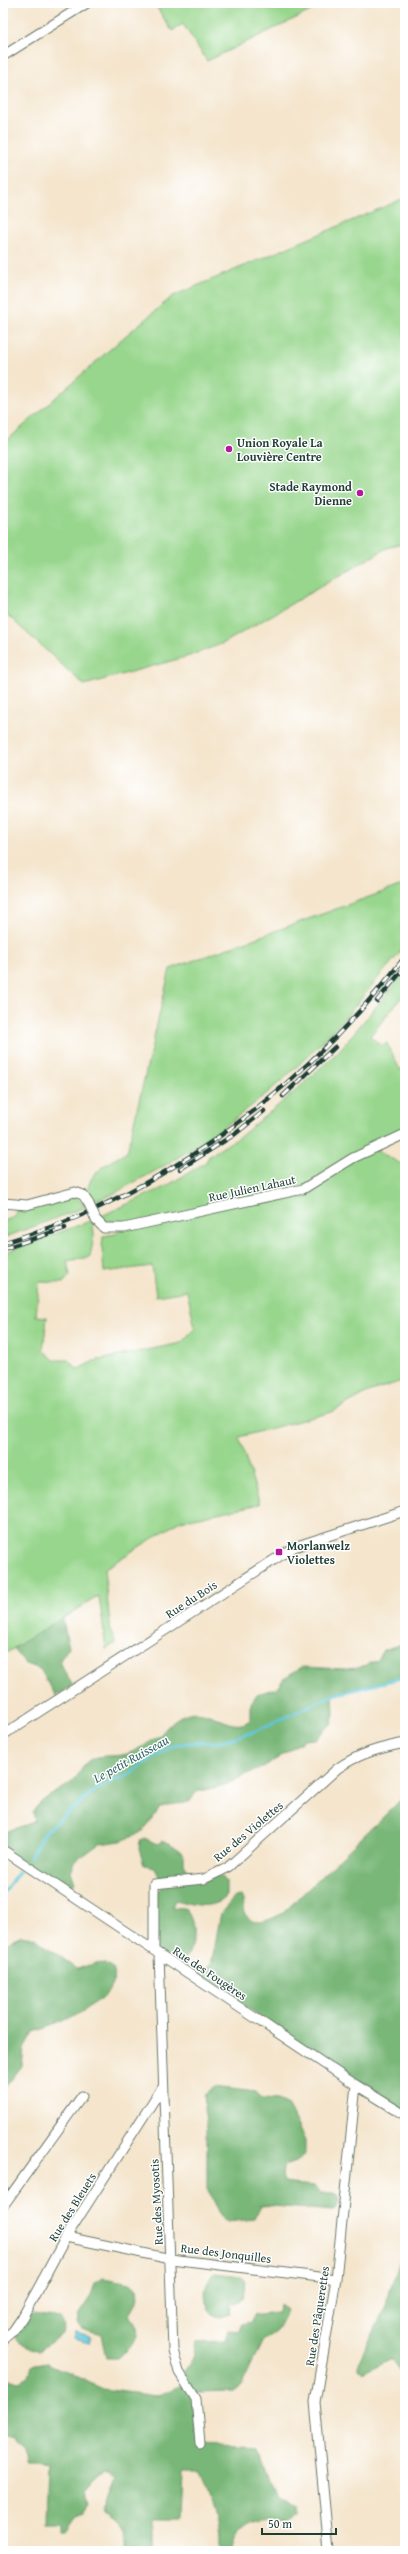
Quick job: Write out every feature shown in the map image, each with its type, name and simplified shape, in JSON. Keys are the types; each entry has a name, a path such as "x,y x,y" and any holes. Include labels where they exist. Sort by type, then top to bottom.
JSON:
{"street":[{"path":"3,56 87,3"},
{"name":"Rue Julien Lahaut","path":"3,1203 27,1205 75,1192 83,1195 96,1220 104,1228 124,1228 303,1189 353,1158 405,1134"},
{"name":"Rue du Bois","path":"3,1735 294,1547 405,1511"},
{"name":"Rue des Violettes","path":"157,1952 154,1884 204,1879 226,1868 338,1768 354,1757 366,1752 405,1743"},
{"name":"Rue des Fougères","path":"3,1850 356,2085 405,2115"},
{"name":"Rue des Myosotis","path":"157,1952 174,2356 179,2372 196,2399 200,2443"},
{"name":"Rue des Pâquerettes","path":"329,2551 315,2402 336,2279 356,2085"},
{"name":"Rue des Bleuets","path":"3,2339 13,2330 22,2318 66,2237 163,2086"},
{"path":"3,2206 82,2096"},
{"name":"Rue des Jonquilles","path":"66,2237 171,2259 336,2279"}],"green space":[{"path":"154,3 322,3 323,5 207,61 183,24 172,31"},
{"name":"Union Royale La Louvière Centre","path":"405,198 405,543 387,548 224,643 189,656 84,685 3,611 3,444 124,337 173,296"},
{"path":"405,884 406,939 403,948 349,1013 322,1042 264,1096 200,1144 166,1165 115,1193 104,1198 92,1200 87,1199 90,1182 99,1170 127,1152 170,969"},
{"path":"405,972 405,993 370,1036 382,1046 387,1043 400,1070 405,1067 405,1134 374,1149 405,1166 405,1380 368,1392 332,1412 239,1437 260,1504 180,1521 104,1569 111,1633 116,1643 106,1649 99,1596 3,1655 3,1253 93,1220 94,1236 90,1257 67,1261 70,1275 63,1283 39,1282 36,1316 47,1317 43,1350 54,1360 68,1360 78,1369 94,1361 181,1343 195,1328 187,1291 156,1296 152,1266 104,1272 102,1248 103,1236 115,1234 123,1228 108,1226 99,1217 165,1187 206,1162 209,1156 242,1135 292,1094 338,1052"},
{"path":"75,1196 86,1207 3,1238 3,1221 15,1217 16,1205"},
{"path":"62,1618 69,1647 60,1660 60,1664 73,1685 56,1696 40,1669 24,1663 14,1648"},
{"path":"405,1643 405,1677 333,1695 334,1714 331,1724 315,1739 304,1740 272,1762 225,1785 196,1792 191,1800 185,1803 167,1805 160,1808 146,1828 136,1835 121,1841 99,1844 73,1863 71,1871 75,1883 67,1889 3,1850 3,1835 10,1830 35,1821 33,1812 41,1802 73,1781 88,1761 102,1756 130,1753 155,1739 176,1719 189,1713 198,1712 230,1723 244,1723 251,1719 251,1703 257,1694 277,1688 285,1677 302,1667 358,1668 378,1660 383,1650"},
{"path":"405,1796 405,2115 199,1976 199,1973 211,1965 221,1913 235,1897 241,1896 246,1915 249,1919 254,1921 258,1922 268,1920 282,1914"},
{"path":"144,1838 157,1844 163,1841 172,1844 184,1855 184,1863 194,1881 207,1876 215,1875 226,1881 226,1897 214,1904 201,1905 175,1900 172,1907 184,1908 189,1914 193,1928 192,1945 181,1965 154,1950 154,1895 164,1883 159,1877 155,1867 144,1865 139,1849 140,1841"},
{"path":"21,1935 35,1938 77,1969 94,1964 105,1964 114,1970 115,1975 112,1985 102,1998 69,2018 33,2032 24,2048 22,2066 3,2090 3,1946"},
{"path":"214,2087 256,2092 263,2099 278,2100 287,2104 305,2141 305,2154 298,2161 284,2166 283,2181 291,2184 314,2186 322,2194 336,2194 339,2198 337,2208 333,2211 261,2205 254,2219 227,2222 223,2219 207,2188 207,2127 204,2109 205,2095"},
{"path":"405,2245 405,2380 392,2358 362,2373 358,2369 358,2363 382,2315"},
{"path":"214,2273 241,2276 245,2280 243,2298 236,2304 231,2303 230,2314 221,2317 213,2315 209,2310 205,2294 210,2278"},
{"path":"103,2278 131,2283 137,2288 138,2299 130,2313 137,2328 137,2336 132,2344 117,2358 106,2358 101,2334 81,2328 77,2324 79,2314 91,2296 95,2283"},
{"path":"279,2304 287,2310 283,2319 275,2332 263,2340 241,2387 234,2391 194,2392 200,2443 257,2446 275,2498 294,2509 295,2518 281,2525 271,2522 262,2522 251,2525 239,2535 233,2551 220,2551 219,2531 215,2512 201,2474 183,2474 181,2520 153,2520 153,2551 126,2551 126,2537 122,2527 115,2519 104,2511 103,2506 114,2477 109,2471 103,2471 84,2493 87,2505 84,2514 75,2518 66,2531 62,2531 62,2523 46,2523 48,2465 27,2463 25,2449 17,2444 11,2436 3,2436 3,2379 20,2381 29,2376 32,2366 47,2363 103,2389 157,2396 177,2387 183,2387 184,2370 194,2356 196,2342 225,2341 228,2330 240,2331 241,2324 251,2322 255,2314 259,2316 268,2313 278,2313"},
{"path":"33,2314 59,2318 65,2327 63,2333 39,2351 19,2342 13,2331 28,2316"}],"water":[{"path":"75,2332 91,2336 89,2343 73,2339"}],"waterway":[{"name":"Le petit Ruisseau","path":"29,1858 47,1830 95,1790 133,1772 169,1747 187,1743 217,1742 251,1733 333,1695 405,1677"},
{"name":"Le petit Ruisseau","path":"3,1893 19,1872"}],"railway":[{"path":"3,1243 68,1221 125,1194 171,1168 215,1139 258,1108 298,1073 335,1037 371,998 405,957"},
{"path":"377,1001 405,967"},
{"path":"283,1096 335,1047"},
{"path":"180,1169 235,1134 264,1111"},
{"path":"3,1249 65,1228"}],"place":[{"name":"Union Royale La Louvière Centre","path":"229,449"},
{"name":"Stade Raymond Dienne","path":"360,493"},
{"name":"Morlanwelz Violettes","path":"279,1552"}]}
